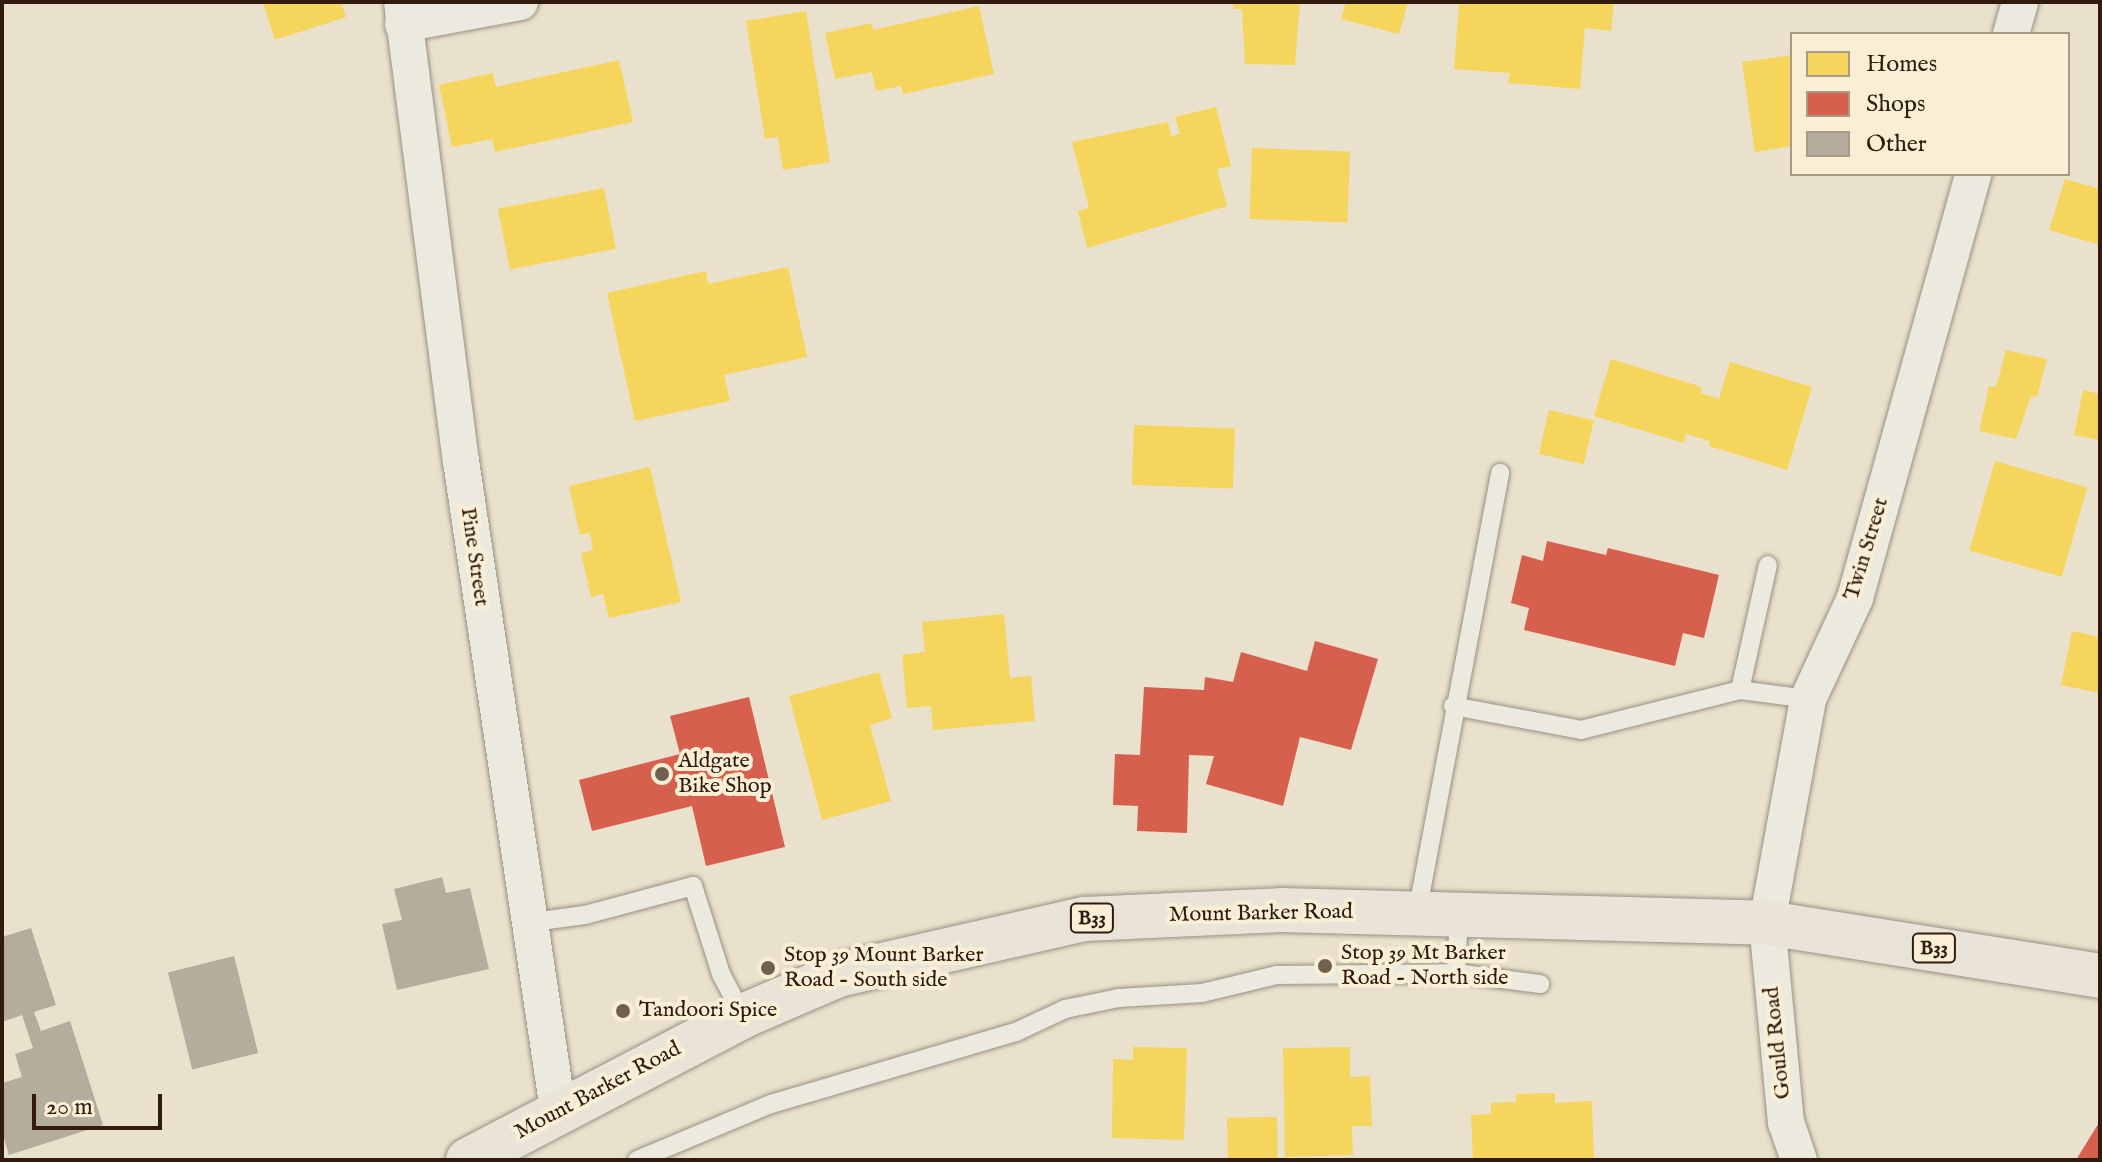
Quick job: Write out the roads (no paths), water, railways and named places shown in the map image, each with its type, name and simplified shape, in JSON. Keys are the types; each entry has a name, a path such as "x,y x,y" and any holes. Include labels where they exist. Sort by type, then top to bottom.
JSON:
{"main road":[{"name":"Mount Barker Road","path":"473,1159 558,1110 743,1016 838,975 1085,919 1281,910 1767,923 2100,976"}],"street":[{"path":"402,13 520,2"},
{"path":"2012,32 2020,2"},
{"name":"Pine Street","path":"402,13 493,689 533,922 558,1110"},
{"name":"Twin Street","path":"1767,923 1808,699 1855,598 1972,176"},
{"name":"Gould Road","path":"1767,923 1786,1123 1799,1160"}],"lane":[{"path":"1456,973 1438,913 1453,706 1500,473"},
{"path":"1740,690 1768,565"},
{"path":"1453,706 1581,730 1740,690 1808,699"},
{"path":"533,922 585,915 693,886 721,974 743,1016"},
{"path":"637,1160 771,1104 1016,1032 1065,1009 1119,998 1202,993 1277,975 1456,973 1540,984"}],"place":[{"name":"Aldgate Bike Shop","path":"662,774"},
{"name":"Stop 39 Mt Barker Road - North side","path":"1325,966"},
{"name":"Stop 39 Mount Barker Road - South side","path":"768,968"},
{"name":"Tandoori Spice","path":"623,1011"}]}
